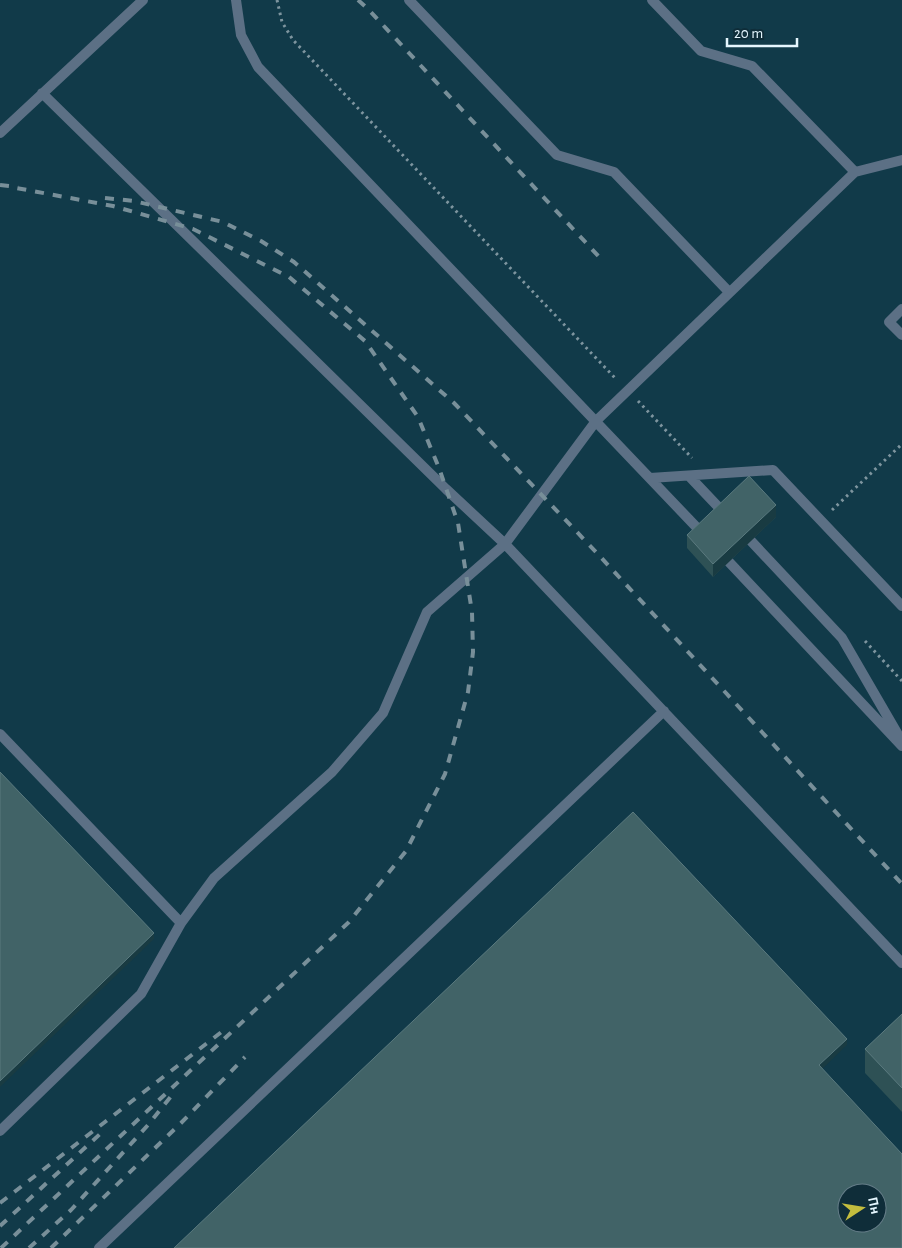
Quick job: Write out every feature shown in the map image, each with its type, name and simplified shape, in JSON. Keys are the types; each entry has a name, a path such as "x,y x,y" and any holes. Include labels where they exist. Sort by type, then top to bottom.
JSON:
{"lane":[{"path":"0,133 143,0"},
{"path":"236,0 240,35 258,66 702,534"},
{"path":"409,0 557,155 614,172 729,292"},
{"path":"652,0 701,51 752,66 855,172"},
{"path":"42,93 446,489 506,544 902,963"},
{"path":"0,1130 141,994 181,923 214,878 332,772 383,713 427,612 506,544 596,421 855,172 902,160"},
{"path":"902,309 889,322 902,335"},
{"path":"650,478 774,470 902,606"},
{"path":"689,476 724,513"},
{"path":"751,541 842,638 902,741"},
{"path":"729,562 902,746"},
{"path":"99,1248 664,711"},
{"path":"0,734 181,923"}],"path":[{"path":"277,0 282,22 293,40 708,474"},
{"path":"821,520 901,446"}],"shaded area":[{"path":"0,0 902,0 902,1248 0,1248"}],"building":[{"path":"749,476 776,505 713,564 687,535"},
{"path":"0,772 154,933 0,1081"},
{"path":"633,812 847,1039 819,1065 902,1154 902,1248 174,1248"},
{"path":"902,1014 902,1088 865,1049"}],"railway":[{"path":"358,0 602,260"},
{"path":"0,185 18,187"},
{"path":"1,1248 349,922 406,851 445,774 468,692 473,652 472,612 458,523 439,468 418,417 365,341 289,277 193,229 113,206 11,187"},
{"path":"105,198 134,201 223,222 261,241 294,262 454,403 596,552 902,884"},
{"path":"0,1203 224,1030"},
{"path":"51,1248 181,1123 245,1057"},
{"path":"29,1248 71,1210 148,1125 172,1095"},
{"path":"0,1226 100,1134"}]}
